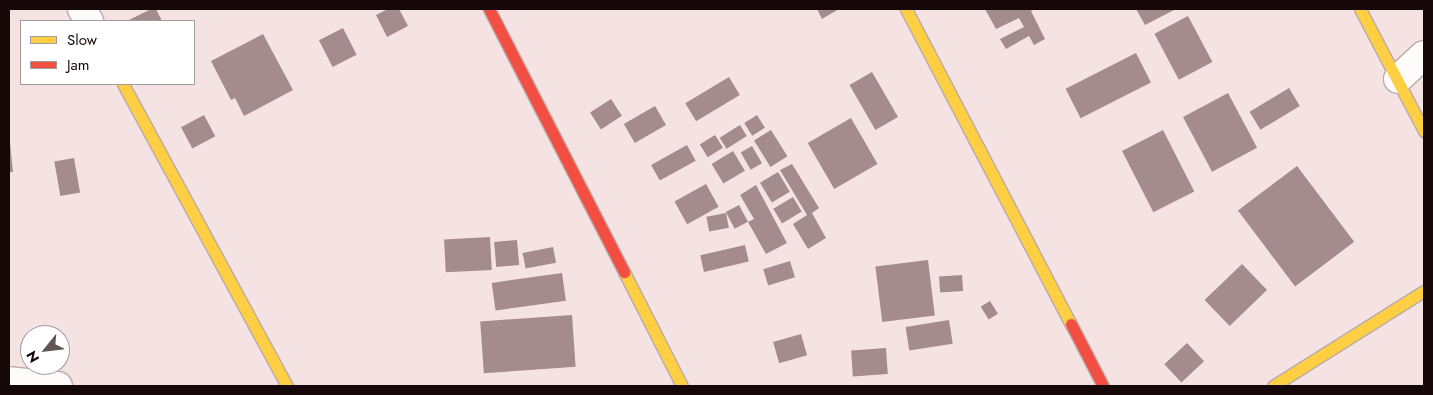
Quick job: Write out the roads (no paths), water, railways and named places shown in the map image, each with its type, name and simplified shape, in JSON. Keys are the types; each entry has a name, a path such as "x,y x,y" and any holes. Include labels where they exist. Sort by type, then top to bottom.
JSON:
{"street":[{"path":"82,9 88,20"},
{"path":"489,9 682,386"},
{"path":"906,9 1103,386"},
{"path":"1360,9 1424,131"},
{"path":"1398,79 1424,56"},
{"path":"124,85 287,386"},
{"path":"1273,386 1424,290"},
{"path":"9,382 58,386"}]}
